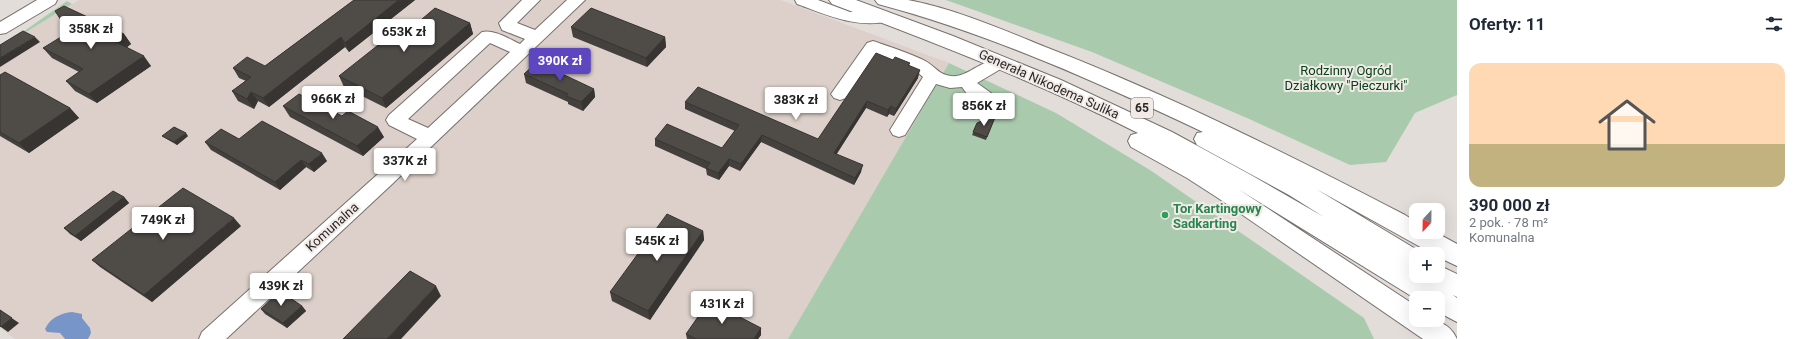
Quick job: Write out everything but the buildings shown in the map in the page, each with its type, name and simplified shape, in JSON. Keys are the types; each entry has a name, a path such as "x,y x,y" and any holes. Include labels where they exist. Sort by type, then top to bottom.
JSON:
{"highway":[{"name":"Generała Nikodema Sulika","path":"838,0 883,6 968,32 1058,68 1128,100 1204,138 1297,189 1383,253 1428,291"},
{"name":"Generała Nikodema Sulika","path":"883,6 913,28 968,48 1041,79 1123,117 1200,156 1278,200 1383,253 1409,259"},
{"path":"883,6 952,19 1073,64 1288,163 1380,212 1457,256"},
{"path":"913,28 963,54 993,66 1057,97 1195,172 1444,339"},
{"path":"1445,278 1457,286"},
{"name":"Generała Nikodema Sulika","path":"1445,304 1457,311"}],"street":[{"path":"0,29 49,0"},
{"path":"532,0 507,23 508,26 537,38"},
{"name":"Komunalna","path":"210,339 577,0"},
{"path":"803,0 848,17 883,6"},
{"path":"430,137 395,120 488,36 522,51"},
{"path":"840,94 873,47 921,66 932,76 950,82 966,81 993,66"},
{"path":"899,130 932,76"},
{"path":"966,81 973,90 985,97"}],"shaded area":[{"path":"79,0 781,0 949,63 788,339 15,339 0,328 0,48"}],"green space":[{"name":"Rodzinny Ogród Działkowy \"Pieczurki\"","path":"946,0 1457,0 1457,95 1415,113 1386,162 1350,165 1247,118 1092,52"},
{"path":"67,1 72,4 0,48"},
{"path":"949,63 1056,113 1150,170 1364,318 1374,339 788,339"}],"water":[{"path":"72,312 82,314 82,318 90,328 91,333 88,339 65,339 60,333 47,332 45,329 53,319 60,315"}],"place":[{"name":"Tor Kartingowy Sadkarting","path":"1165,215"}]}
